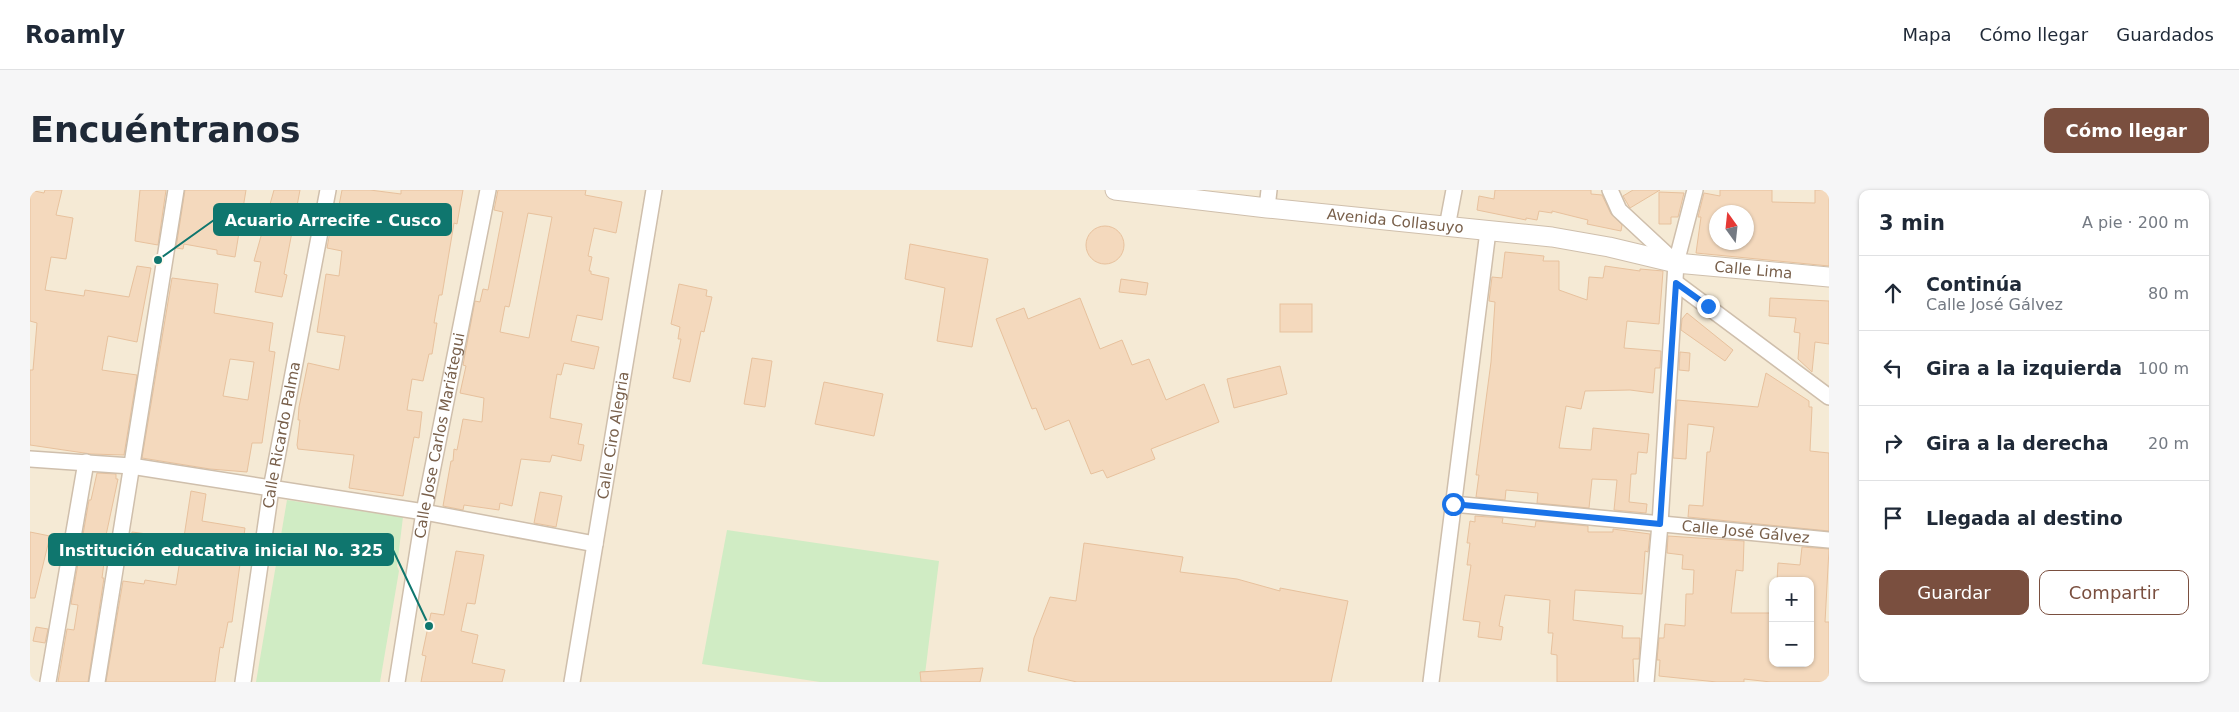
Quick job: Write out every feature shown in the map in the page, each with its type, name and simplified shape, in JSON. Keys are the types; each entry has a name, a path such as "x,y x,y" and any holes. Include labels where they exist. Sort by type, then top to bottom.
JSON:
{"street":[{"path":"97,682 176,190"},
{"name":"Calle Ricardo Palma","path":"243,682 271,489 328,190"},
{"name":"Calle Jose Carlos Mariátegui","path":"397,682 424,512 488,190"},
{"name":"Calle Ciro Alegria","path":"572,682 654,190"},
{"name":"Avenida Collasuyo","path":"1115,190 1268,199 1447,227 1599,245 1676,263"},
{"path":"1447,227 1454,190"},
{"path":"1610,190 1619,210 1676,263"},
{"path":"1646,682 1660,524 1676,263 1695,190"},
{"path":"1431,682 1488,231"},
{"name":"Calle Lima","path":"1676,263 1829,277"},
{"path":"1676,283 1829,397"},
{"path":"30,459 131,466 424,512 595,544"},
{"path":"48,682 86,462"},
{"name":"Calle José Gálvez","path":"1453,504 1829,540"}],"shaded area":[{"path":"30,190 1829,190 1829,682 30,682"}],"green space":[{"path":"287,500 403,517 397,566 399,571 380,682 256,682"},
{"path":"727,530 939,561 924,682 820,682 702,664"}],"building":[{"path":"30,190 44,193 45,190 62,190 56,215 73,218 66,259 51,257 45,290 84,296 85,290 129,297 137,266 151,268 137,342 108,336 102,370 137,375 124,455 91,454 30,445 30,370 33,370 37,323 30,321"},
{"path":"140,190 166,190 158,245 135,241"},
{"path":"185,190 246,190 235,257 217,254 217,250 184,244 183,249 176,248"},
{"path":"274,190 300,190 284,274 287,275 282,297 255,292 261,262 254,261"},
{"path":"342,190 370,190 401,194 401,190 463,190 457,224 454,223 442,295 439,295 434,323 437,323 432,354 429,354 423,381 412,379 407,410 422,412 419,438 414,437 403,496 349,488 354,455 298,449 297,445 300,420 298,420 299,407 308,363 339,370 345,336 317,332 326,274 339,276 342,251 327,248 332,221 336,221"},
{"path":"498,190 586,190 585,195 622,202 616,233 594,228 588,256 592,257 589,271 591,271 591,274 609,278 602,320 577,315 571,341 599,347 594,369 564,363 561,375 557,374 551,409 550,418 582,424 578,444 584,445 581,461 552,455 550,462 521,459 512,506 500,503 499,510 464,505 463,510 443,506 451,461 453,461 454,449 457,450 463,419 482,422 484,398 460,393 466,366 463,365 475,301 480,302 483,289 488,290 503,212 494,210","holes":["528,213 552,217 529,338 500,332 505,306 509,307 510,303"]},
{"path":"1495,190 1591,190 1591,194 1602,195 1611,214 1622,225 1621,231 1587,224 1588,220 1552,211 1552,213 1539,211 1537,220 1526,218 1526,220 1477,210 1479,196 1494,199"},
{"path":"1633,190 1660,190 1630,208 1623,196"},
{"path":"1720,190 1772,190 1772,202 1815,203 1815,190 1829,190 1829,266 1696,253 1701,217 1698,217 1704,193 1720,196"},
{"path":"1659,192 1684,193 1678,217 1671,217 1671,224 1659,224"},
{"path":"1105,226 1118,232 1124,245 1118,258 1105,264 1092,258 1086,245 1092,232"},
{"path":"910,244 988,259 972,347 937,341 945,288 905,279"},
{"path":"1505,252 1544,256 1543,261 1559,261 1559,290 1587,300 1589,277 1603,278 1605,266 1640,271 1640,269 1663,271 1659,324 1627,321 1624,348 1661,351 1660,368 1655,368 1653,393 1630,390 1585,391 1581,409 1566,406 1559,448 1591,450 1593,428 1649,434 1647,453 1638,452 1636,474 1631,474 1629,502 1647,504 1646,513 1614,510 1617,480 1592,479 1589,508 1537,503 1538,493 1506,490 1505,500 1476,497 1479,475 1476,475 1491,362 1495,302 1489,301 1492,277 1502,278"},
{"path":"172,278 218,284 214,313 273,323 269,351 275,352 262,443 252,443 247,472 210,469 142,458","holes":["230,359 254,362 248,400 223,396"]},
{"path":"1121,279 1148,283 1146,295 1119,292"},
{"path":"679,284 707,290 706,296 712,297 704,332 701,331 690,382 673,378 681,339 678,339 680,327 671,324"},
{"path":"1080,298 1100,349 1122,340 1132,365 1149,359 1166,400 1204,384 1219,422 1151,449 1155,459 1107,478 1103,470 1091,474 1069,420 1045,430 1036,408 1032,409 996,319 1024,308 1028,319"},
{"path":"1770,298 1829,301 1829,344 1815,342 1812,372 1798,359 1800,333 1794,332 1796,318 1769,316"},
{"path":"1280,304 1312,304 1312,332 1280,332"},
{"path":"1687,313 1733,350 1725,361 1681,330 1682,319"},
{"path":"1680,352 1690,353 1689,371 1679,370"},
{"path":"752,358 772,361 765,407 744,404"},
{"path":"1280,366 1287,394 1234,408 1227,379"},
{"path":"1766,373 1809,401 1809,407 1812,407 1810,451 1829,453 1829,531 1688,517 1689,505 1703,506 1707,452 1710,452 1714,427 1688,424 1686,459 1673,458 1677,400 1758,407"},
{"path":"824,382 883,394 874,436 815,424"},
{"path":"97,473 116,474 116,479 118,479 105,540 107,540 102,578 104,578 88,682 58,682 67,629 74,630 78,605 71,604 89,500 91,500"},
{"path":"191,491 206,494 202,521 245,528 232,622 228,622 223,648 220,647 215,682 106,682 123,581 144,584 145,580 176,585 180,560 128,554 132,532 184,537"},
{"path":"540,492 562,496 556,527 534,523"},
{"path":"1475,516 1503,518 1502,523 1535,527 1536,521 1588,526 1588,532 1613,532 1613,529 1650,534 1648,552 1645,551 1642,594 1575,590 1573,620 1623,626 1622,638 1640,638 1639,659 1633,659 1634,682 1557,682 1557,655 1551,654 1553,633 1548,633 1550,600 1505,595 1499,626 1503,627 1501,640 1478,637 1480,622 1463,620 1471,565 1467,565 1470,543 1467,543 1470,521 1475,522"},
{"path":"30,532 50,536 35,598 30,598"},
{"path":"1668,536 1744,541 1743,571 1736,570 1731,613 1769,613 1769,667 1814,667 1814,577 1777,577 1778,563 1800,565 1802,547 1829,549 1825,622 1829,622 1829,682 1771,682 1744,679 1744,682 1717,682 1659,676 1660,660 1657,660 1659,638 1664,638 1665,624 1685,626 1686,594 1693,594 1694,570 1682,569 1683,555 1667,553"},
{"path":"1084,543 1183,557 1180,572 1237,579 1280,591 1280,588 1348,601 1331,682 1077,682 1028,671 1034,638 1050,597 1076,601"},
{"path":"456,551 484,555 475,604 467,603 461,631 478,635 472,663 505,670 502,682 421,682 426,656 422,655 431,613 444,615"},
{"path":"36,627 48,629 45,643 33,641"},
{"path":"983,668 980,682 921,682 920,672"}],"place":[{"name":"Acuario Arrecife - Cusco","path":"158,260"},
{"name":"Institución educativa inicial No. 325","path":"429,626"}],"route":[{"path":"1453,504 1660,524 1676,283 1708,306"}]}
